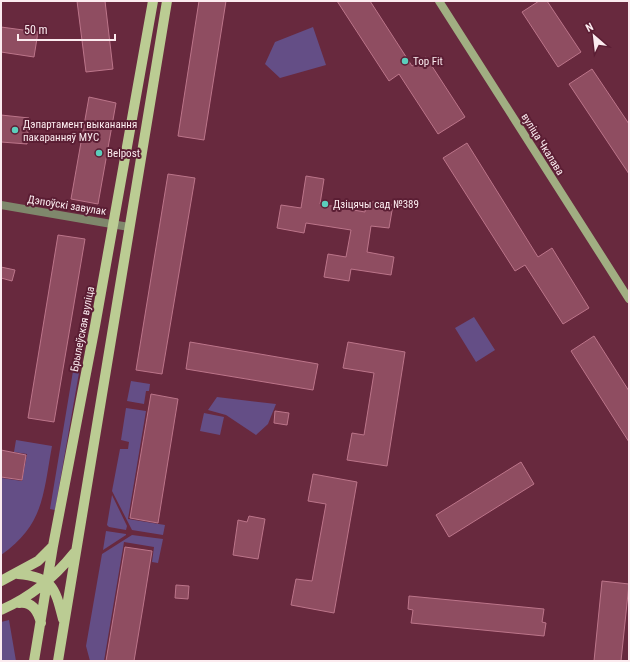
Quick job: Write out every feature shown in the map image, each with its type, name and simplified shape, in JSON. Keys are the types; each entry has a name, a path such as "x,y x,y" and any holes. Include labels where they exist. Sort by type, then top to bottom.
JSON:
{"main road":[{"name":"Брылеўская вуліца","path":"34,661 53,546 153,1"},
{"path":"58,661 74,553 167,1"},
{"name":"вуліца Чкалава","path":"439,1 629,299"},
{"path":"1,581 18,574 38,561 53,546"},
{"path":"19,603 48,581 60,570 74,553"},
{"path":"18,574 35,576 48,581 55,595 64,623"},
{"path":"1,610 19,603 27,602 39,615 41,623"}],"street":[{"name":"Дэпоўскі завулак","path":"1,206 129,227"}],"shaded area":[{"path":"313,27 326,65 280,78 265,64 275,42"},
{"path":"474,317 495,350 476,362 455,328"},
{"path":"77,347 82,347 83,350 55,510 50,509"},
{"path":"131,381 150,384 149,391 146,391 144,404 127,401"},
{"path":"217,397 276,404 268,424 256,435 226,415 208,410"},
{"path":"126,408 146,411 128,519 165,525 163,535 132,530 112,491 120,449 128,449 129,442 121,440"},
{"path":"204,413 224,417 220,435 200,431"},
{"path":"16,440 52,446 43,494 34,520 15,544 1,555 1,478 22,481 27,454 14,452"},
{"path":"112,495 127,526 126,530 109,527 107,525"},
{"path":"106,531 126,534 126,535 103,550"},
{"path":"132,535 163,539 158,563 152,562 154,547 124,542 104,661 90,661 86,646 102,554"},
{"path":"9,620 16,661 1,661 1,622"}],"building":[{"path":"77,1 105,1 113,69 86,72"},
{"path":"199,1 226,1 204,140 178,136"},
{"path":"337,1 370,1 412,66 426,57 465,117 438,134 399,74 389,81"},
{"path":"539,1 547,1 581,52 558,67 522,12"},
{"path":"1,27 38,32 34,57 1,52"},
{"path":"592,69 629,124 629,174 569,84"},
{"path":"89,97 116,103 98,204 71,199"},
{"name":"Дэпартамент выканання пакаранняў МУС","path":"1,115 29,118 27,144 1,142"},
{"path":"467,143 538,257 552,248 589,308 563,324 525,265 515,271 443,158"},
{"path":"168,174 195,178 162,374 136,370"},
{"path":"306,176 324,179 320,204 365,212 366,201 393,205 389,228 371,226 367,252 394,257 391,275 351,269 349,281 324,277 328,254 346,257 351,230 306,223 304,233 277,228 281,205 301,208"},
{"path":"58,235 85,239 54,422 28,418"},
{"path":"1,267 15,270 12,281 1,278"},
{"path":"594,336 629,391 629,442 571,351"},
{"path":"190,342 318,364 313,390 186,369"},
{"path":"348,342 405,352 387,466 347,460 352,433 364,435 374,373 343,368"},
{"path":"151,394 178,399 158,523 130,518"},
{"path":"275,411 289,413 287,425 274,423"},
{"path":"1,450 26,455 22,480 1,477"},
{"path":"521,462 534,484 449,537 436,515"},
{"path":"313,474 357,482 334,613 291,605 296,579 312,581 326,504 308,501"},
{"path":"249,516 265,519 258,559 233,555 238,520 247,522"},
{"path":"125,547 152,551 134,661 106,661"},
{"path":"602,581 629,584 621,661 594,661"},
{"path":"176,585 189,586 188,599 175,598"},
{"path":"409,596 544,609 542,622 546,623 544,636 411,623 413,610 408,609"}],"place":[{"name":"Top Fit","path":"405,61"},
{"name":"Дэпартамент выканання пакаранняў МУС","path":"15,130"},
{"name":"Belpost","path":"99,153"},
{"name":"Дзіцячы сад №389","path":"325,204"}]}
